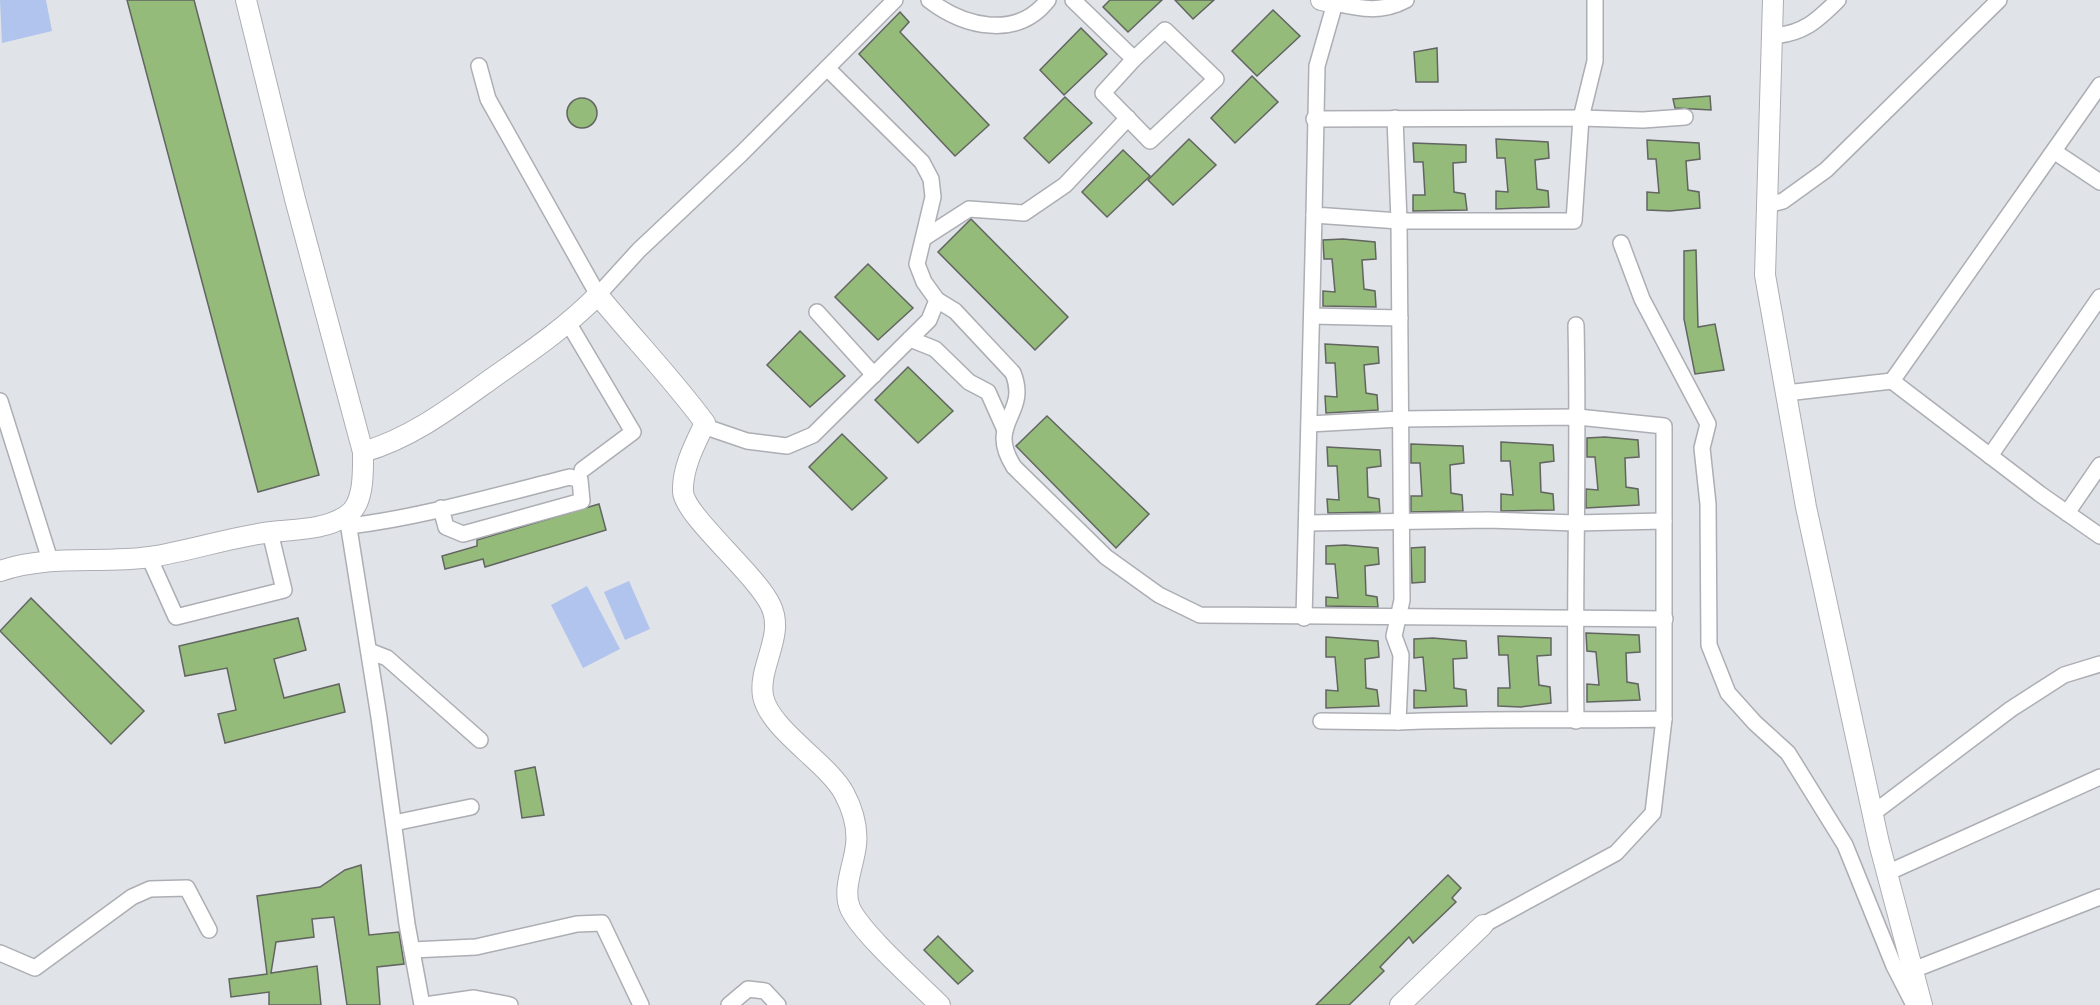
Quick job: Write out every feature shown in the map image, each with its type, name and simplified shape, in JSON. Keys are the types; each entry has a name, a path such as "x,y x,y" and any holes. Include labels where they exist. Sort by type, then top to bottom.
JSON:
{"street":[{"path":"246,0 295,199 363,452 363,478 348,521 412,950 424,1005 474,998 510,1005"},
{"path":"363,452 406,437 569,324 639,250 895,0"},
{"path":"929,0 947,14 986,27 1014,23 1038,14 1048,0"},
{"path":"1073,0 1134,58"},
{"path":"1305,618 1314,119 1317,66 1333,1 1366,10 1393,7 1406,0"},
{"path":"1314,215 1399,221 1574,221 1581,118 1595,61 1595,0"},
{"path":"1773,0 1765,275 1806,507 1872,814 1923,1005"},
{"path":"1772,36 1794,34 1821,17 1838,0"},
{"path":"1767,205 1783,201 1826,170 1999,0"},
{"path":"1165,30 1216,79 1150,141 1103,93 1134,58 1165,30"},
{"path":"479,66 488,99 598,295 641,348 680,388 705,423 685,468 683,494 692,511 763,591 773,609 775,634 763,696 772,715 843,791 854,816 856,844 848,882 850,907 863,926 940,1005"},
{"path":"827,68 922,162 931,178 933,197 917,264 924,282 937,300 955,311 1013,373 1018,386 1017,400 1002,437 1005,453 1014,466 1107,557 1159,595 1200,615 1305,618 1665,619"},
{"path":"1892,381 2100,85"},
{"path":"1314,119 1581,118 1642,120 1685,117"},
{"path":"924,238 969,209 1024,213 1065,185 1128,118"},
{"path":"1395,118 1399,221 1402,600 1394,636 1401,655 1398,722"},
{"path":"2055,152 2100,182"},
{"path":"1620,243 1642,299 1708,424 1702,448 1708,504 1709,645 1728,693 1755,723 1788,753 1845,844 1894,966 1914,1005"},
{"path":"1990,456 2100,297"},
{"path":"704,426 747,441 787,446 813,435 929,320 937,300"},
{"path":"817,312 874,375"},
{"path":"1312,316 1400,318"},
{"path":"569,324 633,432 582,470"},
{"path":"1576,326 1578,417 1574,618 1576,721"},
{"path":"910,339 935,348 969,382 988,392 1005,430"},
{"path":"1786,393 1892,381 2100,536"},
{"path":"0,401 50,560"},
{"path":"1309,424 1400,419 1578,417 1664,426 1664,719 1653,813 1616,853 1483,925 1400,1005"},
{"path":"2067,513 2100,465"},
{"path":"0,571 50,560 149,557 270,532 307,530 348,521 376,523 570,477 580,480 582,501 463,534 446,527 441,508"},
{"path":"1307,523 1488,520 1575,523 1665,521"},
{"path":"149,557 176,617 284,590 270,532"},
{"path":"369,651 387,658 480,740"},
{"path":"1872,814 2011,709 2064,675 2100,664"},
{"path":"1321,721 1398,722 1486,718 1576,721 1664,719"},
{"path":"1887,873 2100,777"},
{"path":"394,823 471,807"},
{"path":"0,953 35,968 132,897 150,889 187,888 209,930"},
{"path":"1913,970 2100,897"},
{"path":"412,950 476,947 577,924 602,923 641,1005"},
{"path":"729,1005 748,989 765,991 778,1005"}],"shaded area":[{"path":"0,0 46,0 52,31 2,43"},
{"path":"629,581 650,629 625,640 604,592"},
{"path":"587,586 620,649 583,668 551,605"}],"building":[{"path":"127,0 194,0 319,475 258,492"},
{"path":"1110,0 1162,0 1128,32 1103,7"},
{"path":"1175,0 1214,0 1193,19"},
{"path":"1273,10 1300,36 1257,76 1232,51"},
{"path":"900,12 909,22 900,32 989,125 955,156 859,54"},
{"path":"1081,28 1107,54 1064,95 1040,70"},
{"path":"1437,48 1438,82 1416,82 1414,52"},
{"path":"1252,76 1278,102 1235,143 1211,118"},
{"path":"1710,96 1711,110 1675,108 1673,99"},
{"path":"1065,97 1092,123 1049,163 1024,138"},
{"path":"582,98 592,103 597,113 592,123 582,128 572,123 567,113 572,103"},
{"path":"1189,139 1216,165 1173,205 1148,180"},
{"path":"1496,139 1548,142 1549,158 1535,160 1537,189 1548,191 1549,207 1496,209 1496,191 1508,192 1505,158 1497,158"},
{"path":"1647,140 1699,143 1700,159 1686,161 1688,190 1699,192 1700,208 1670,211 1647,210 1647,192 1659,193 1656,159 1648,159"},
{"path":"1413,143 1466,145 1466,162 1453,163 1454,192 1465,194 1467,210 1413,211 1413,195 1425,195 1423,162 1414,162"},
{"path":"1123,150 1150,176 1107,217 1082,192"},
{"path":"971,219 1068,317 1035,350 938,252"},
{"path":"1323,240 1375,242 1376,259 1362,260 1364,289 1375,291 1376,307 1323,306 1323,291 1335,292 1332,259 1324,259"},
{"path":"1696,250 1698,327 1715,324 1724,370 1695,374 1684,319 1684,251"},
{"path":"868,264 913,308 878,340 835,297"},
{"path":"800,331 845,376 810,407 767,365"},
{"path":"1325,344 1378,347 1379,363 1364,365 1366,393 1377,395 1378,410 1326,413 1325,396 1337,397 1335,363 1326,363"},
{"path":"908,367 953,411 918,443 875,400"},
{"path":"1047,416 1149,514 1116,548 1016,446"},
{"path":"842,434 887,478 852,510 809,467"},
{"path":"1587,438 1638,440 1639,457 1625,458 1626,487 1638,489 1639,505 1586,508 1586,489 1598,490 1595,457 1587,457"},
{"path":"1501,442 1553,445 1554,461 1540,463 1541,492 1553,494 1554,510 1501,511 1501,494 1513,495 1510,461 1501,461"},
{"path":"1411,444 1463,446 1464,463 1450,465 1451,493 1462,495 1463,511 1411,512 1411,496 1422,496 1420,463 1411,463"},
{"path":"1327,447 1380,450 1381,466 1367,468 1368,497 1379,499 1380,512 1328,513 1327,499 1339,500 1337,466 1328,466"},
{"path":"599,504 606,530 485,567 483,559 445,569 442,556 477,546 477,540"},
{"path":"1326,546 1378,548 1379,564 1365,566 1366,595 1377,597 1378,607 1326,606 1326,597 1338,598 1335,564 1326,564"},
{"path":"1425,547 1425,582 1412,583 1411,548"},
{"path":"31,598 144,711 111,744 0,631"},
{"path":"298,618 306,650 274,659 284,698 339,684 345,712 225,743 218,714 236,710 227,668 185,676 179,646"},
{"path":"1586,633 1639,635 1640,652 1626,653 1627,682 1638,684 1640,700 1587,702 1587,684 1599,685 1596,652 1587,651"},
{"path":"1498,636 1551,638 1551,655 1537,656 1539,685 1550,687 1551,703 1521,707 1498,706 1498,688 1510,688 1508,655 1499,655"},
{"path":"1326,637 1378,641 1379,657 1365,659 1366,688 1377,690 1379,706 1326,708 1326,690 1338,691 1335,657 1326,657"},
{"path":"1414,639 1466,641 1467,658 1453,659 1454,688 1466,690 1467,706 1414,708 1414,690 1426,691 1423,657 1414,658"},
{"path":"535,767 544,815 522,818 515,771"},
{"path":"361,865 369,935 399,932 404,964 377,967 380,1005 347,1005 334,917 312,919 314,937 276,942 271,973 317,966 321,1005 269,1005 269,992 231,997 229,979 267,974 257,896 320,887 345,870"},
{"path":"1448,875 1461,888 1452,898 1456,902 1413,943 1409,937 1380,967 1384,971 1349,1005 1316,1005"},
{"path":"938,936 973,971 958,984 924,950"}]}
